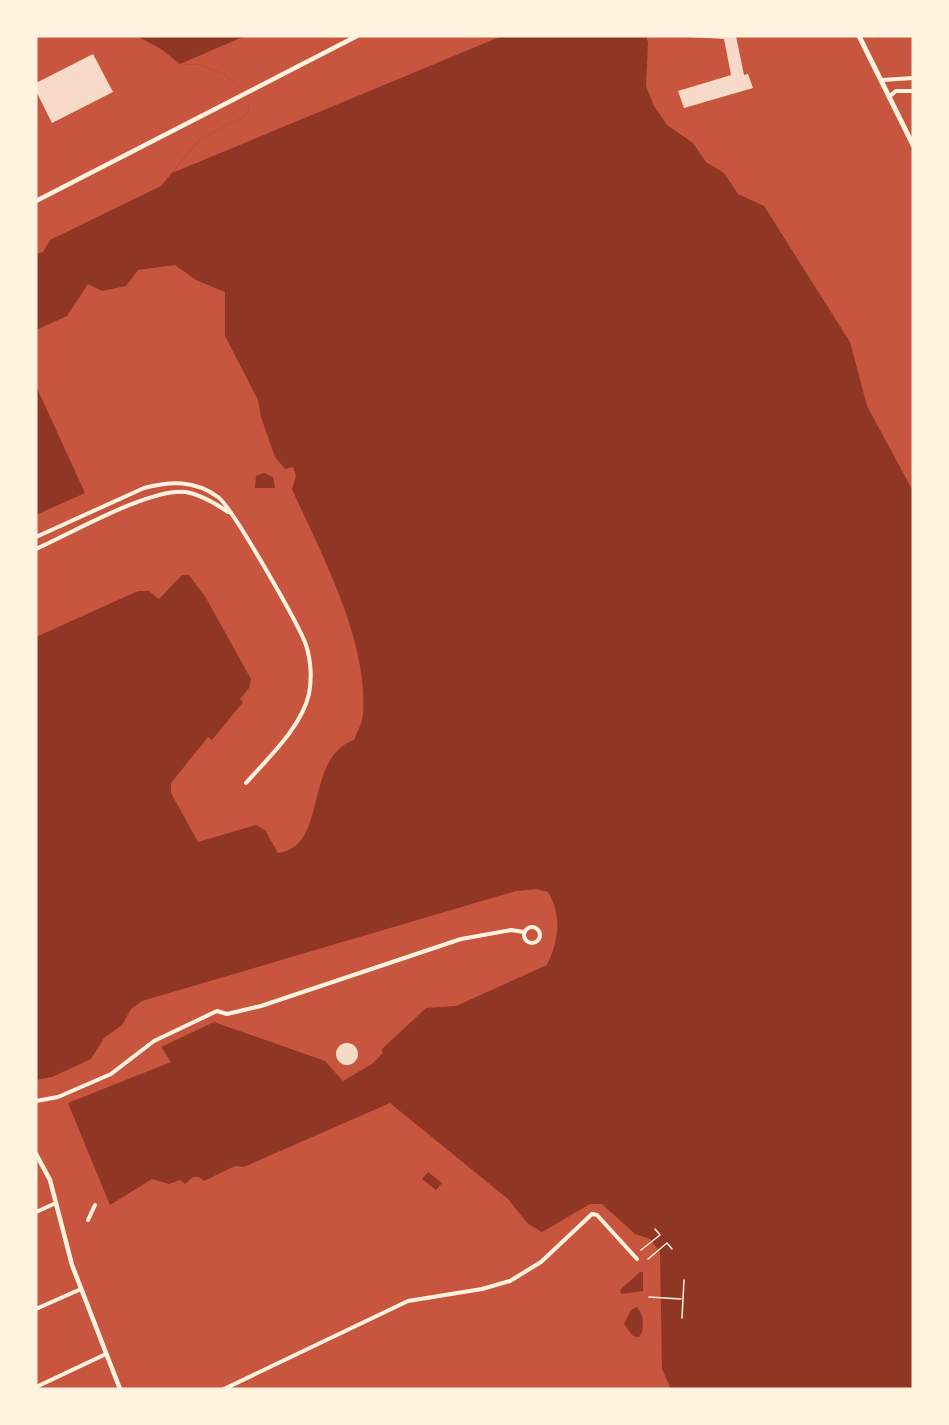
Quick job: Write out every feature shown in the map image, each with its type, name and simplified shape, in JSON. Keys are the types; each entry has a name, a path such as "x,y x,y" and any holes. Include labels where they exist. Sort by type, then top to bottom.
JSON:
{"main road":[{"path":"859,36 913,145"}],"street":[{"path":"36,201 357,36"},
{"path":"882,80 913,78"},
{"path":"890,96 896,91 913,91"},
{"path":"36,537 144,488 167,483 186,483 219,498 231,514 305,643 310,677 309,695 303,711 246,783"},
{"path":"144,488 148,499"},
{"path":"36,549 148,499 172,492 186,492 200,496 231,514"},
{"path":"88,514 93,523"},
{"path":"528,927 534,927 540,930 540,937 536,942 530,943 525,939 524,932 528,927"},
{"path":"36,1101 58,1098 111,1074 154,1041 217,1011 227,1014 261,1006 461,939 491,932 524,932"},
{"path":"36,1154 50,1180 81,1288 120,1389"},
{"path":"36,1212 57,1203"},
{"path":"88,1220 95,1205"},
{"path":"225,1389 408,1301 482,1289 510,1281 541,1262 592,1214 597,1215 637,1259"},
{"path":"36,1309 81,1288"},
{"path":"36,1388 106,1354"}],"path":[{"path":"641,1250 660,1235 655,1229"},
{"path":"648,1259 667,1243 672,1249"},
{"path":"682,1318 684,1280"},
{"path":"649,1298 683,1299"}],"shaded area":[{"path":"137,36 646,36 648,42 646,86 654,106 667,125 693,143 706,162 724,173 738,194 764,206 850,342 867,406 913,491 913,1389 671,1389 662,1369 660,1252 650,1239 635,1234 602,1204 590,1204 542,1232 528,1224 508,1199 390,1103 244,1167 235,1166 204,1181 199,1177 193,1177 185,1184 180,1180 169,1184 152,1179 110,1205 68,1103 171,1062 161,1047 214,1022 325,1061 343,1081 372,1064 383,1053 381,1050 426,1008 456,1006 547,965 554,946 557,928 555,910 548,892 536,889 516,891 142,1001 131,1009 122,1025 104,1038 91,1059 52,1077 36,1080 36,637 138,591 149,591 159,599 182,575 189,575 206,598 251,679 249,688 240,699 243,702 212,740 208,737 171,783 171,793 198,842 256,825 265,830 278,853 294,847 304,835 311,819 328,764 338,750 354,740 363,717 363,686 351,628 341,598 292,489 296,476 293,467 285,469 275,457 261,417 258,400 225,336 225,292 196,280 175,265 138,270 126,286 102,291 88,284 67,316 36,330 36,254 43,252 50,240 161,186 200,139 247,115 249,105 238,87 224,74 200,65 180,64 161,49"},
{"path":"36,386 85,493 36,515"},
{"path":"264,473 273,477 275,488 255,488 256,476"},
{"path":"428,1172 442,1183 436,1190 422,1179"},
{"path":"640,1272 643,1272 643,1291 621,1294 620,1290"},
{"path":"637,1307 643,1322 639,1337 633,1336 624,1324 631,1310"}],"pier":[{"path":"245,36 502,36 172,173 200,139 247,115 249,105 247,102 244,103 236,89 238,87 224,74 200,65 180,64"}],"building":[{"path":"674,36 736,36 744,75 748,74 753,88 684,108 678,91 731,75 724,39"},
{"path":"93,54 113,92 52,123 36,91 36,83"},
{"path":"347,1043 355,1046 358,1054 355,1062 347,1065 339,1062 336,1054 339,1046"}]}
